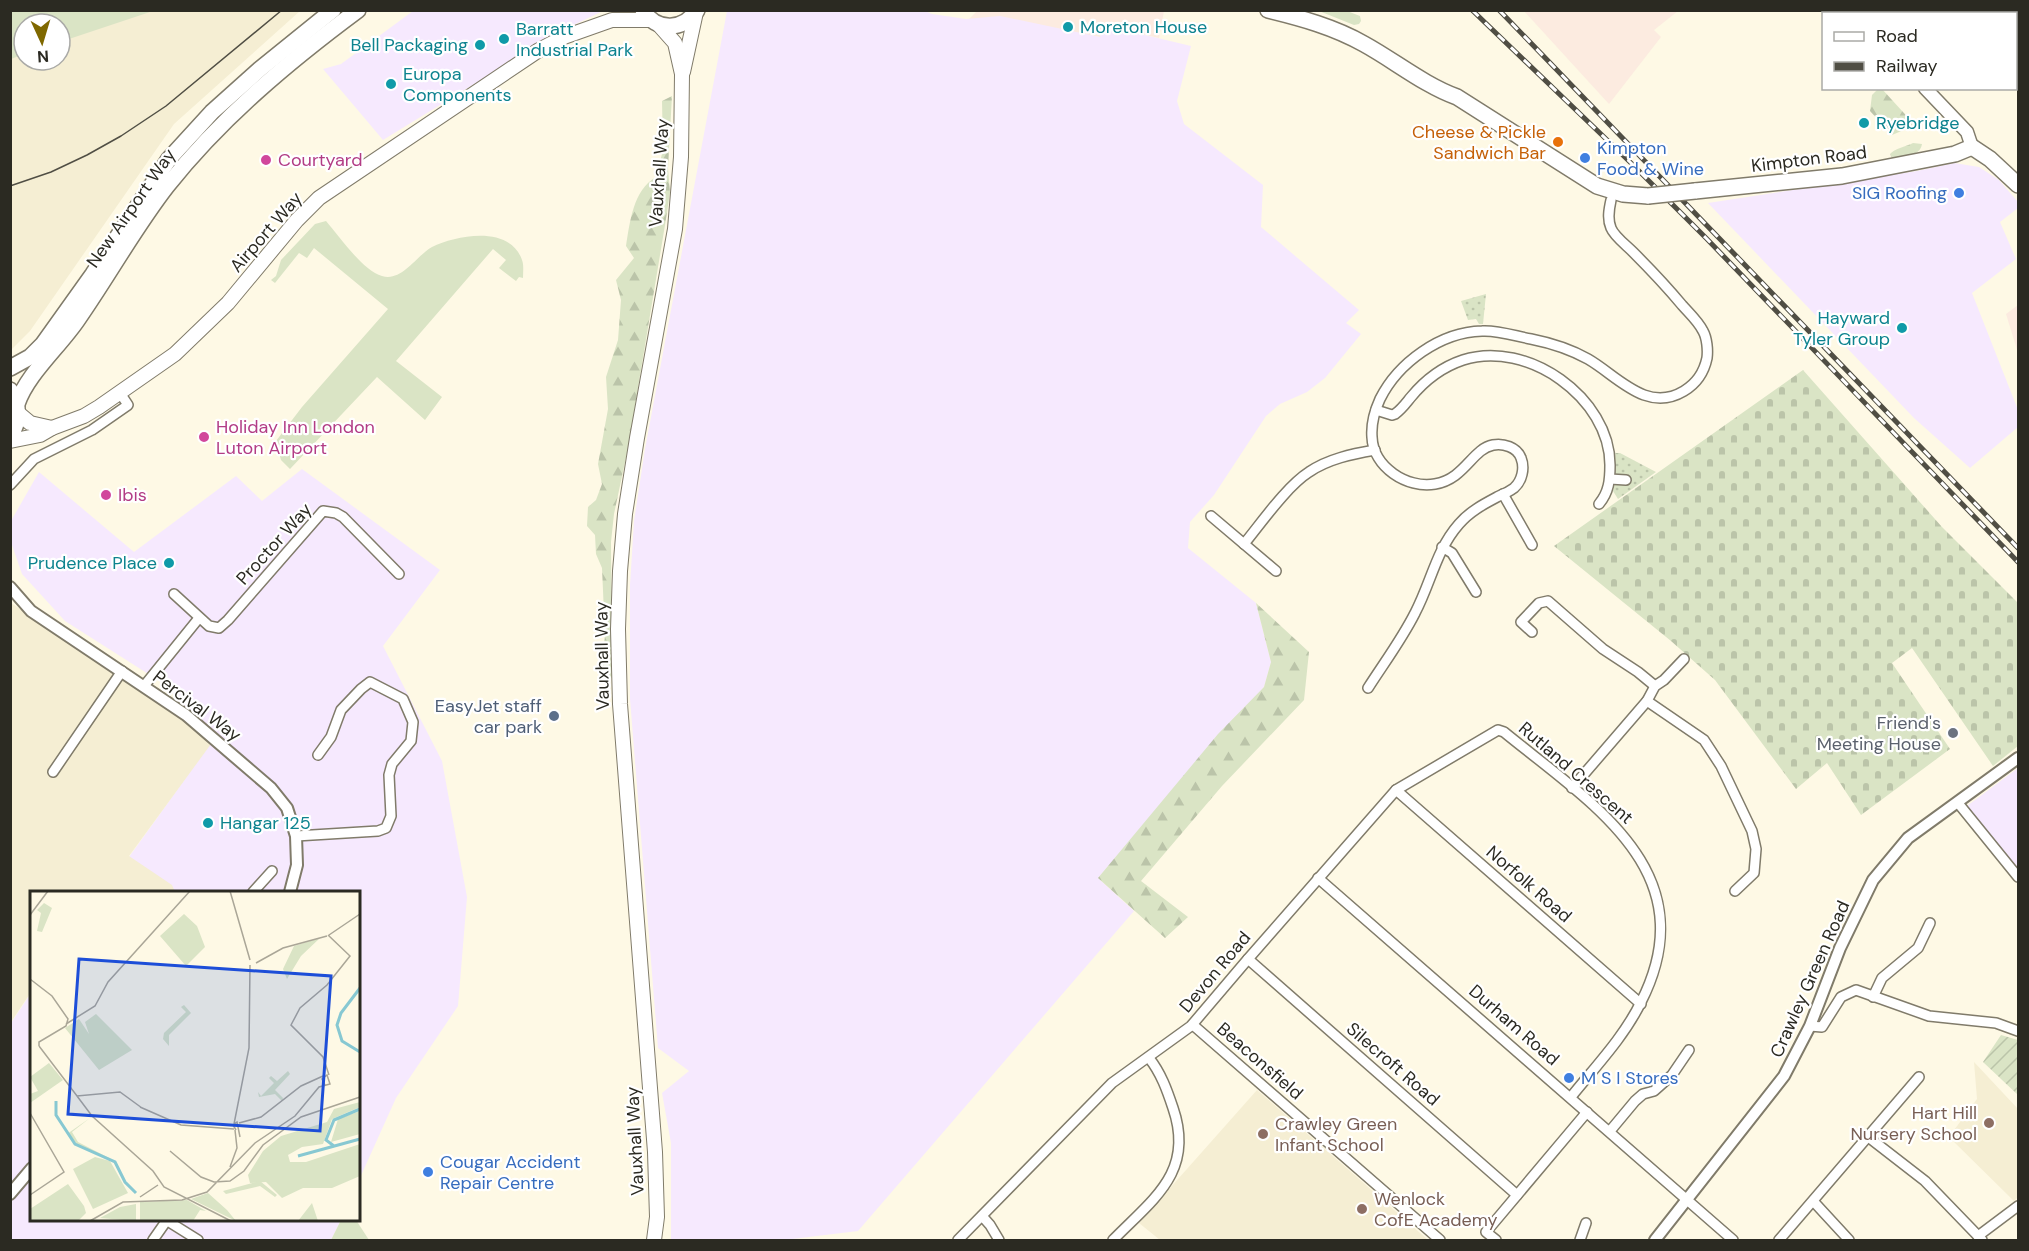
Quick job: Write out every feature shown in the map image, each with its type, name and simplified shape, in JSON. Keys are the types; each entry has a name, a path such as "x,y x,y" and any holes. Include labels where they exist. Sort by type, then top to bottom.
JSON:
{"highway":[{"name":"New Airport Way","path":"10,368 30,357 43,344 176,151 228,97 333,10"},
{"name":"New Airport Way","path":"10,439 15,429 15,402 77,320 165,188 216,129 271,78 358,10"},
{"name":"Kimpton Road","path":"1268,10 1298,18 1363,43 1442,92 1457,98 1597,186 1623,194 1648,196 1842,176 1955,154 1972,147"},
{"path":"651,18 676,26 684,24 696,11"},
{"name":"Kimpton Road","path":"1442,92 1451,105 1469,118 1594,193 1611,200 1638,201 1648,196"},
{"path":"1972,147 1990,159 2019,185"}],"main road":[{"name":"Airport Way","path":"612,20 624,10"},
{"name":"Vauxhall Way","path":"654,1240 657,1217 655,1152 621,715 618,629 625,514 671,250 681,158 682,74 696,11"},
{"name":"Airport Way","path":"10,439 40,435 84,416 175,354 228,303 297,220 319,198 539,50 564,37 612,20 651,18"},
{"name":"Vauxhall Way","path":"651,18 675,43 682,74"},
{"path":"1927,90 1967,132 1972,147"},
{"path":"15,402 30,423 52,428"}],"street":[{"path":"1368,688 1414,615 1442,547 1452,532 1472,511 1514,489 1522,477 1521,458 1517,451 1507,445 1490,445 1481,450 1464,470 1449,480 1423,485 1411,483 1396,476 1383,464 1371,439 1376,410 1389,384 1413,359 1449,338 1479,331 1493,331 1570,350 1645,395 1666,398 1676,396 1692,386 1703,369 1707,356 1704,331 1611,228 1609,210 1611,200"},
{"path":"1376,410 1395,414 1436,373 1463,360 1496,356 1521,360 1547,372 1571,389 1592,410 1606,435 1610,458 1610,479 1608,490 1599,504"},
{"path":"10,485 34,459 92,430 128,405 120,393"},
{"path":"1244,544 1293,486 1307,473 1335,459 1375,450"},
{"path":"1610,479 1626,480"},
{"path":"1503,494 1532,545"},
{"name":"Proctor Way","path":"199,618 209,626 219,628 323,511 336,513 343,517 399,574"},
{"path":"1211,516 1276,571"},
{"path":"1442,547 1452,554 1476,592"},
{"name":"Percival Way","path":"10,587 32,612 186,715 271,788 287,808 296,836 297,865 290,891"},
{"path":"144,686 199,618 174,594"},
{"path":"1532,632 1521,622 1539,603 1548,601 1603,650 1638,672 1655,686"},
{"path":"1572,788 1647,701 1655,686 1684,659"},
{"path":"53,772 122,671"},
{"path":"296,836 378,831 386,828 391,816 388,775 392,764 411,741 413,722 403,699 370,682 341,710 331,737 318,755"},
{"path":"1647,701 1704,740 1721,766 1752,831 1756,849 1754,873 1735,891"},
{"name":"Rutland Crescent","path":"1498,730 1504,732 1572,788 1612,824 1634,848 1651,877 1659,907 1661,941 1654,974 1641,1004 1623,1032 1571,1097"},
{"name":"Devon Road","path":"958,1240 1112,1083 1193,1024 1396,790 1498,730"},
{"name":"Crawley Green Road","path":"1655,1240 1784,1076 1810,1026 1839,948 1873,880 1908,838 2019,758"},
{"name":"Norfolk Road","path":"1396,790 1641,1004"},
{"path":"1958,804 2019,878"},
{"path":"254,891 272,871"},
{"name":"Durham Road","path":"1318,878 1733,1240"},
{"path":"1873,997 1882,978 1918,948 1930,923"},
{"name":"Silecroft Road","path":"1248,958 1517,1195"},
{"path":"1810,1026 1822,1027 1841,997 1856,990 1929,1016 1996,1023 2019,1031"},
{"name":"Beaconsfield","path":"1193,1024 1440,1240"},
{"path":"1610,1131 1635,1101 1643,1094 1654,1091 1672,1075 1689,1050"},
{"path":"1113,1240 1161,1190 1176,1167 1179,1154 1175,1114 1157,1068 1149,1058"},
{"path":"1779,1240 1919,1077"},
{"path":"1477,1240 1587,1112"},
{"path":"1867,1136 1925,1181 1980,1238 2019,1206"},
{"path":"10,1194 30,1170"},
{"path":"1814,1202 1850,1240"},
{"path":"982,1216 999,1240"},
{"path":"153,1240 165,1221"},
{"path":"168,1221 198,1240"},
{"path":"1580,1240 1586,1223"},
{"path":"1486,1232 1496,1240"}],"shaded area":[{"path":"923,10 932,14 966,19 1000,16 1100,37 1103,25 1191,46 1177,101 1184,124 1263,185 1261,227 1359,310 1346,323 1361,334 1325,378 1307,392 1280,404 1266,416 1214,495 1190,522 1188,548 1256,603 1271,662 1264,687 1098,878 1134,911 858,1231 784,1240 671,1240 671,1143 662,1093 689,1071 658,1048 630,699 630,585 634,521 645,449 727,11"},
{"path":"978,10 1164,11 1159,38 1103,25 1101,37 969,19"},
{"path":"11,11 300,11 174,124 30,331 11,350"},
{"name":"Barratt Industrial Park","path":"413,11 603,11 559,32 383,140 323,69 341,64"},
{"path":"1524,11 1678,11 1654,30 1661,37 1609,104"},
{"path":"1954,163 1979,167 1999,180 2018,202 2018,208 2000,222 2016,259 1972,293 2018,410 2018,427 1970,468 1914,418 1708,203 1917,171"},
{"path":"2018,305 2018,353 2006,314"},
{"path":"302,469 440,570 383,646 442,761 467,897 458,1006 396,1098 360,1178 360,891 105,891 213,740 164,684 65,621 22,574 11,542 11,521 39,472 134,552 236,476 262,501"},
{"path":"11,603 179,715 211,744 129,856 172,885 175,891 30,891 30,994 11,1022"},
{"path":"2018,768 2018,868 1967,806"},
{"path":"30,994 30,1221 340,1221 331,1240 11,1240 11,1023"},
{"name":"Hart Hill Nursery School","path":"1974,1062 2018,1109 2018,1197 2014,1201 1949,1137 1977,1099"},
{"name":"Crawley Green Infant School","path":"1257,1090 1428,1240 1160,1240 1139,1223"}],"green space":[{"path":"11,10 153,11 72,38 72,12 12,12 11,59"},
{"path":"1319,11 1347,11 1360,16 1361,21 1354,25"},
{"path":"1877,90 1883,90 1913,123 1911,127 1892,135 1870,111 1872,95"},
{"path":"672,96 668,168 670,192 611,542 612,678 604,671 602,659 605,636 602,568 596,554 595,535 587,526 588,507 596,500 602,484 598,464 608,409 606,377 618,340 621,300 616,280 634,258 626,246 631,217 642,190 656,177 663,150 662,101"},
{"path":"1913,143 1922,144 1915,154 1892,158 1890,154 1892,152"},
{"path":"326,221 359,260 382,276 389,277 402,272 432,247 455,239 482,236 495,237 516,249 523,262 523,278 519,277 516,281 499,268 506,260 493,249 396,361 442,397 425,420 377,377 290,469 281,460 276,441 302,407 388,309 314,248 307,258 299,253 275,283 271,280 276,276 281,260 315,224"},
{"path":"1486,294 1483,324 1479,324 1476,319 1468,320 1461,301"},
{"path":"1803,370 1942,527 2018,603 2018,746 1993,766 1912,648 1892,663 1950,749 1861,815 1827,763 1796,789 1715,680 1671,641 1554,546"},
{"path":"1615,453 1620,453 1656,472 1618,499 1613,491 1615,484 1619,484 1622,476 1616,474"},
{"path":"1256,603 1309,652 1304,700 1222,786 1141,881 1188,917 1165,938 1098,878 1218,734 1264,687 1271,662"},
{"path":"2001,1035 2018,1040 2018,1095 1983,1062"},
{"path":"340,1221 357,1221 369,1240 331,1240"}],"tram line":[{"path":"10,186 51,172 121,136 166,106 282,10"}],"railway":[{"path":"1472,10 1706,238 2018,562"},
{"path":"1499,10 2018,548"}],"place":[{"name":"Moreton House","path":"1068,27"},
{"name":"Barratt Industrial Park","path":"504,39"},
{"name":"Bell Packaging","path":"480,45"},
{"name":"Europa Components","path":"391,84"},
{"name":"Ryebridge","path":"1864,123"},
{"name":"Cheese & Pickle Sandwich Bar","path":"1558,142"},
{"name":"Kimpton Food & Wine","path":"1585,158"},
{"name":"Courtyard","path":"266,160"},
{"name":"SIG Roofing","path":"1959,193"},
{"name":"Hayward Tyler Group","path":"1902,328"},
{"name":"Holiday Inn London Luton Airport","path":"204,437"},
{"name":"Ibis","path":"106,495"},
{"name":"Prudence Place","path":"169,563"},
{"name":"EasyJet staff car park","path":"554,716"},
{"name":"Friend's Meeting House","path":"1953,733"},
{"name":"Hangar 125","path":"208,823"},
{"name":"M S I Stores","path":"1569,1078"},
{"name":"Hart Hill Nursery School","path":"1989,1123"},
{"name":"Crawley Green Infant School","path":"1263,1134"},
{"name":"Cougar Accident Repair Centre","path":"428,1172"},
{"name":"Wenlock CofE Academy","path":"1362,1209"}]}
